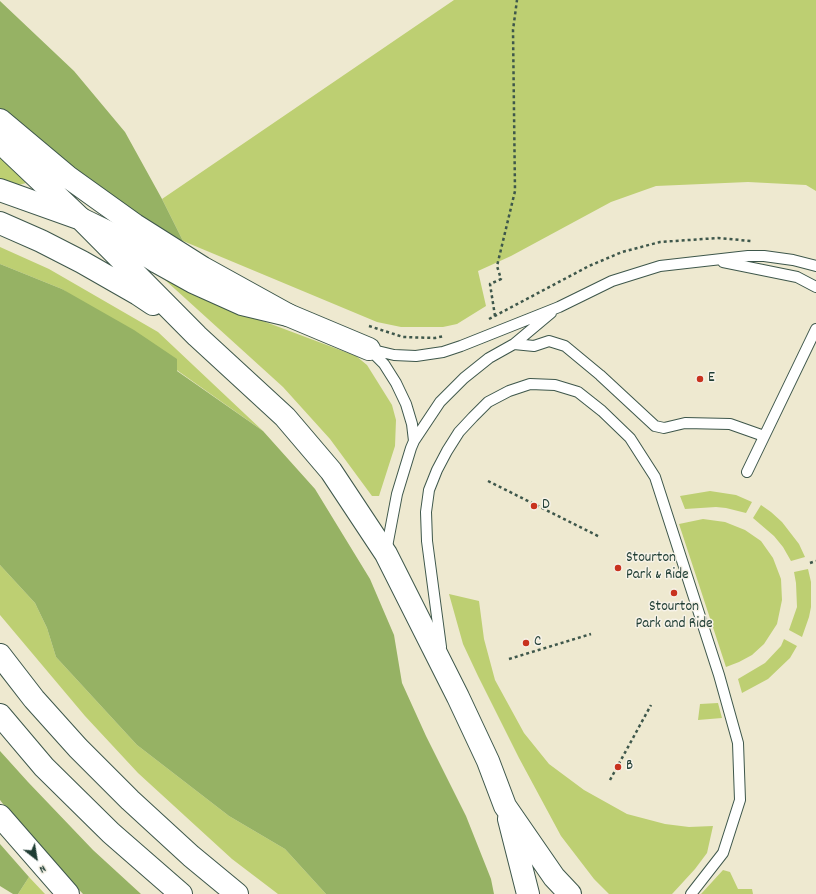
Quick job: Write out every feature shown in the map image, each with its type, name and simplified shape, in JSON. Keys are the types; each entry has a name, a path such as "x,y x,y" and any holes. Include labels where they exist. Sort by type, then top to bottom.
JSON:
{"main road":[{"path":"0,120 68,177 135,225 204,268 288,314 370,349"},
{"path":"0,142 81,219 197,336 285,417 331,471 386,554 488,761 505,806 528,894"},
{"path":"0,190 81,219 120,238 157,262 193,282 242,304 288,314"},
{"path":"0,223 41,241 82,262 138,294 197,336"},
{"path":"0,655 34,699 78,748 130,800 191,856 236,894"},
{"path":"0,715 55,778 111,833 181,894"},
{"path":"505,806 554,877 570,894"},
{"path":"0,816 68,894"}],"lane":[{"path":"370,349 394,355 416,356 443,352 462,346 559,306 612,281 660,266 748,256 764,256 793,260 816,266"},
{"path":"713,260 797,277 816,287"},
{"path":"386,554 397,494 414,441 440,402 464,378 489,358 514,344 559,306"},
{"path":"747,472 816,330"},
{"path":"514,344 534,346 549,341 565,346 600,375 655,426 664,428 685,424 730,424 764,436"},
{"path":"370,349 384,364 396,383 406,404 412,424 414,441"},
{"path":"443,667 427,541 426,520 429,490 436,470 459,432 488,402 509,391 530,384 555,385 578,392 602,411 630,438 655,477 719,675 738,743 740,800 723,853 691,894"}],"path":[{"path":"495,316 490,284 501,279 498,266 515,191 513,30 517,0"},
{"path":"488,320 589,266 622,252 660,242 718,238 755,242"},
{"path":"363,324 403,337 435,338 448,335"},
{"path":"488,482 600,537"},
{"path":"810,563 816,561"},
{"path":"509,660 591,634"},
{"path":"610,780 651,705"}],"green space":[{"path":"454,0 816,0 816,191 806,185 748,182 656,186 611,202 511,256 478,271 486,306 457,324 443,327 401,327 377,322 183,241 162,199"},
{"path":"0,1 74,71 125,132 183,241 130,231 0,108"},
{"path":"0,156 26,183 12,187 0,181"},
{"path":"0,247 49,269 158,332 263,431 62,289 0,264"},
{"path":"0,264 62,289 134,330 177,359 177,371 263,431 315,489 370,579 394,635 402,683 426,736 466,816 491,879 494,894 326,894 285,849 229,816 137,745 56,657 47,628 35,603 0,565"},
{"path":"154,270 239,312 356,356 367,365 392,405 396,420 395,446 379,496 372,496 330,439 283,387"},
{"path":"710,491 736,495 752,502 746,513 716,507 685,509 680,496"},
{"path":"761,505 782,522 799,544 805,557 791,561 783,547 774,536 753,518"},
{"path":"703,519 725,522 745,530 761,541 773,558 781,579 782,600 777,624 764,644 752,655 726,667 679,524"},
{"path":"0,565 35,603 47,628 56,657 137,745 229,816 285,849 326,894 278,894 232,859 138,773 85,716 0,615"},
{"path":"808,569 811,582 811,607 802,637 789,630 797,607 794,572"},
{"path":"449,594 479,601 484,639 495,680 524,733 549,764 584,790 627,814 665,824 689,827 713,826 707,853 695,869 672,894 609,894 594,879 561,836 519,758 463,644"},
{"path":"784,639 797,646 790,658 768,679 742,693 738,679 765,663 781,646"},
{"path":"718,703 722,718 698,720 700,704"},
{"path":"0,751 93,850 141,894 83,894 19,825 0,800"},
{"path":"0,844 29,877 18,894 13,894 0,886"},
{"path":"723,870 730,872 738,889 752,889 753,894 701,894"},
{"path":"29,877 45,894 18,894"}],"place":[{"name":"E","path":"700,379"},
{"name":"D","path":"534,506"},
{"name":"Stourton Park & Ride","path":"618,568"},
{"name":"Stourton Park and Ride","path":"674,593"},
{"name":"C","path":"526,643"},
{"name":"B","path":"618,767"}]}
